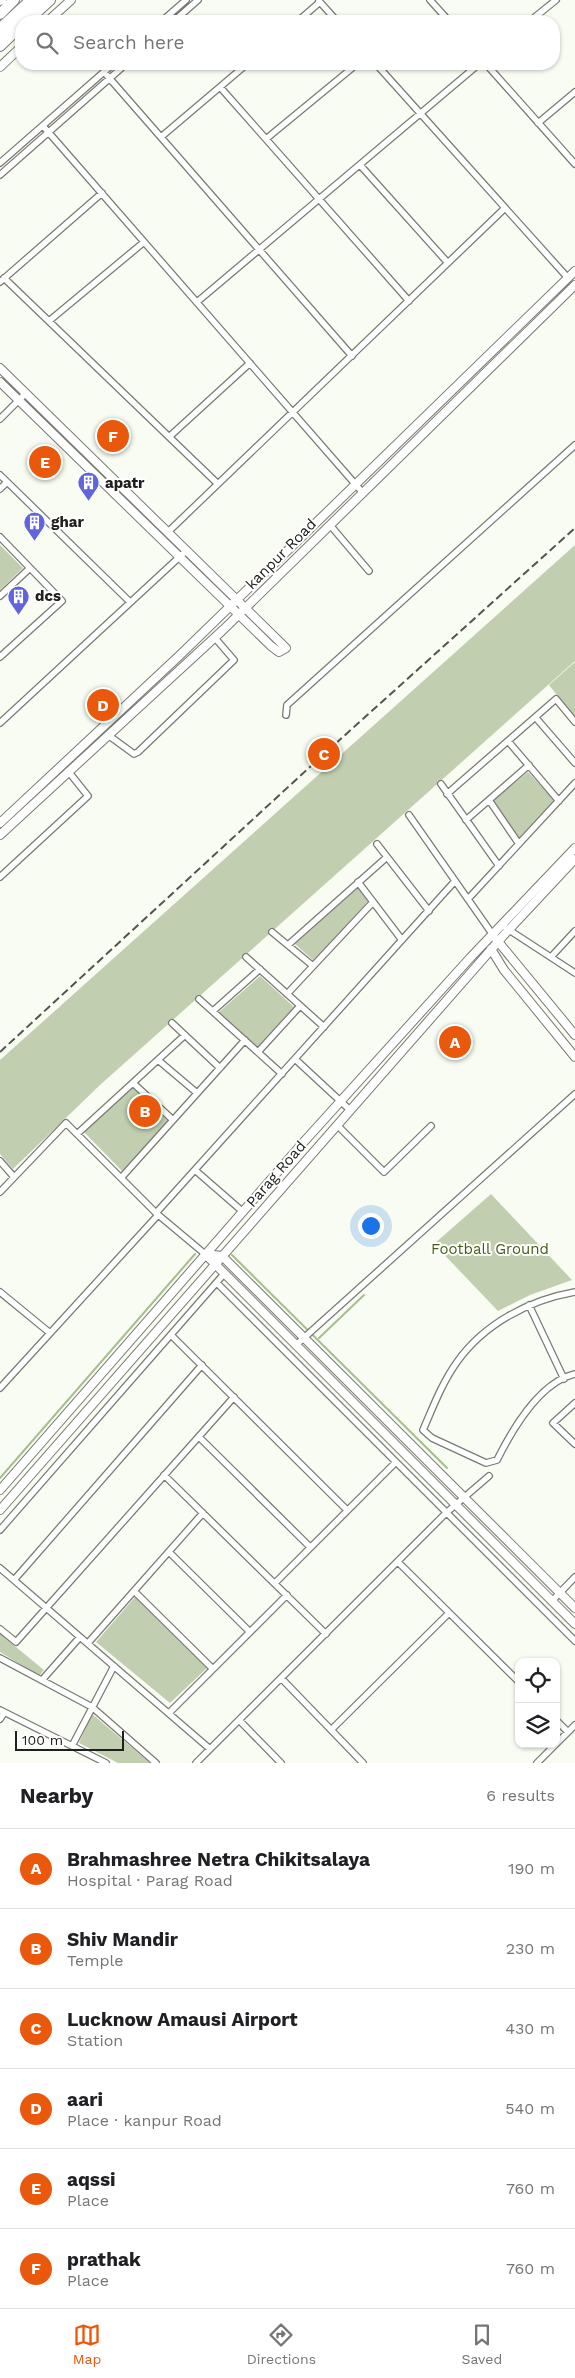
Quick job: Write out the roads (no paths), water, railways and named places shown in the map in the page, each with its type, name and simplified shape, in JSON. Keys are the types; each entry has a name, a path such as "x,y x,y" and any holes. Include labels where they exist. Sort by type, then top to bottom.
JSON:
{"highway":[{"path":"0,14 14,0"},
{"path":"34,15 50,0"},
{"path":"0,46 15,32"}],"main road":[{"path":"0,28 30,0"},
{"path":"23,15 40,0"},
{"path":"0,36 15,22"}],"street":[{"path":"55,15 71,0"},
{"path":"169,15 186,0"},
{"path":"181,15 198,0"},
{"path":"430,0 443,15"},
{"path":"537,15 556,0"},
{"path":"304,15 319,1 332,15"},
{"path":"0,67 15,53"},
{"path":"0,163 106,70"},
{"path":"0,175 119,70"},
{"path":"161,137 241,70"},
{"path":"266,139 350,70"},
{"path":"381,70 568,278"},
{"path":"197,302 472,70"},
{"path":"491,70 575,164"},
{"path":"104,72 352,356"},
{"path":"220,87 408,301"},
{"path":"538,123 575,92"},
{"path":"43,126 363,493"},
{"path":"360,165 448,263"},
{"path":"102,193 2,280 49,322 218,484"},
{"path":"168,532 505,208"},
{"path":"49,322 144,242"},
{"path":"0,823 231,606 575,271"},
{"name":"kanpur Road","path":"0,835 108,734 215,638 575,285"},
{"path":"169,437 250,363"},
{"path":"0,368 286,648 281,652 277,652 0,382"},
{"path":"0,419 26,393"},
{"path":"286,715 287,705 575,445"},
{"path":"0,475 130,602"},
{"path":"0,489 7,482"},
{"path":"330,525 369,571"},
{"path":"0,537 62,601 0,657"},
{"path":"0,722 187,550"},
{"path":"0,596 30,568"},
{"path":"108,734 134,754 138,752 234,660 215,638"},
{"path":"448,794 556,700 575,722"},
{"path":"536,718 575,763"},
{"path":"508,741 559,801"},
{"path":"466,820 529,765"},
{"path":"0,877 88,796 68,771"},
{"path":"468,900 575,783"},
{"path":"441,784 499,866"},
{"path":"489,800 519,844"},
{"path":"409,815 498,942 575,1035"},
{"path":"377,844 429,911"},
{"name":"Parag Road","path":"0,1510 491,951 506,928 575,848"},
{"path":"288,944 387,857"},
{"name":"Parag Road","path":"0,1490 341,1101 493,935 506,928 575,858"},
{"path":"0,1388 455,881"},
{"path":"358,882 402,940"},
{"path":"287,994 373,902"},
{"path":"506,928 575,973"},
{"path":"272,932 313,966"},
{"path":"551,957 574,934"},
{"path":"493,935 491,951 575,1057"},
{"path":"246,957 324,1027"},
{"path":"213,1011 260,969"},
{"path":"199,999 282,1074"},
{"path":"258,1052 300,1006"},
{"path":"172,1023 220,1068"},
{"path":"77,1134 185,1035"},
{"path":"120,1178 245,1040"},
{"path":"295,1059 350,1110"},
{"path":"158,1060 197,1093"},
{"path":"133,1083 173,1120"},
{"path":"296,1346 575,1094"},
{"path":"0,1192 66,1123 157,1214 205,1254 575,1624"},
{"path":"337,1125 384,1172 431,1126"},
{"path":"0,1161 14,1177"},
{"path":"195,1170 242,1212"},
{"path":"205,1254 222,1256 575,1608"},
{"path":"0,1530 224,1274"},
{"path":"217,1282 575,1641"},
{"path":"0,1292 50,1333"},
{"path":"575,1292 559,1295 520,1308 482,1335 457,1362 439,1392 422,1430 432,1438 486,1463 497,1460 522,1415 543,1393 575,1374"},
{"path":"529,1305 564,1379"},
{"path":"171,1335 347,1510"},
{"path":"14,1580 202,1366"},
{"path":"0,1629 16,1642 234,1397"},
{"path":"575,1403 553,1423 575,1444"},
{"path":"199,1437 310,1547"},
{"path":"275,1583 396,1462"},
{"path":"164,1475 326,1634"},
{"path":"198,1762 446,1513 489,1476"},
{"path":"88,1643 203,1513"},
{"path":"169,1552 250,1632"},
{"path":"398,1562 515,1678"},
{"path":"0,1568 210,1749"},
{"path":"552,1601 575,1577"},
{"path":"134,1591 213,1669"},
{"path":"169,1713 287,1595"},
{"path":"331,1730 450,1613"},
{"path":"42,1680 80,1637"},
{"path":"0,1658 92,1707 156,1763"},
{"path":"72,1746 114,1666"},
{"path":"281,1678 363,1763"},
{"path":"0,1720 2,1712 106,1763"},
{"path":"239,1720 281,1763"},
{"path":"560,1724 568,1732"},
{"path":"560,1740 575,1725"},
{"path":"537,1763 552,1748"}],"waterway":[{"path":"0,1478 195,1254"},
{"path":"232,1255 447,1468"},
{"path":"319,1338 364,1295"}],"railway":[{"path":"0,1052 324,754 575,528"}],"place":[{"name":"prathak","path":"113,436"},
{"name":"aqssi","path":"45,462"},
{"name":"apatr","path":"89,502"},
{"name":"ghar","path":"35,541"},
{"name":"dcs","path":"19,615"},
{"name":"aari","path":"103,705"},
{"name":"Lucknow Amausi Airport","path":"324,754"},
{"name":"Brahmashree Netra Chikitsalaya","path":"455,1042"},
{"name":"Shiv Mandir","path":"145,1111"}],"park label":[{"name":"Football Ground","path":"490,1249"}]}
